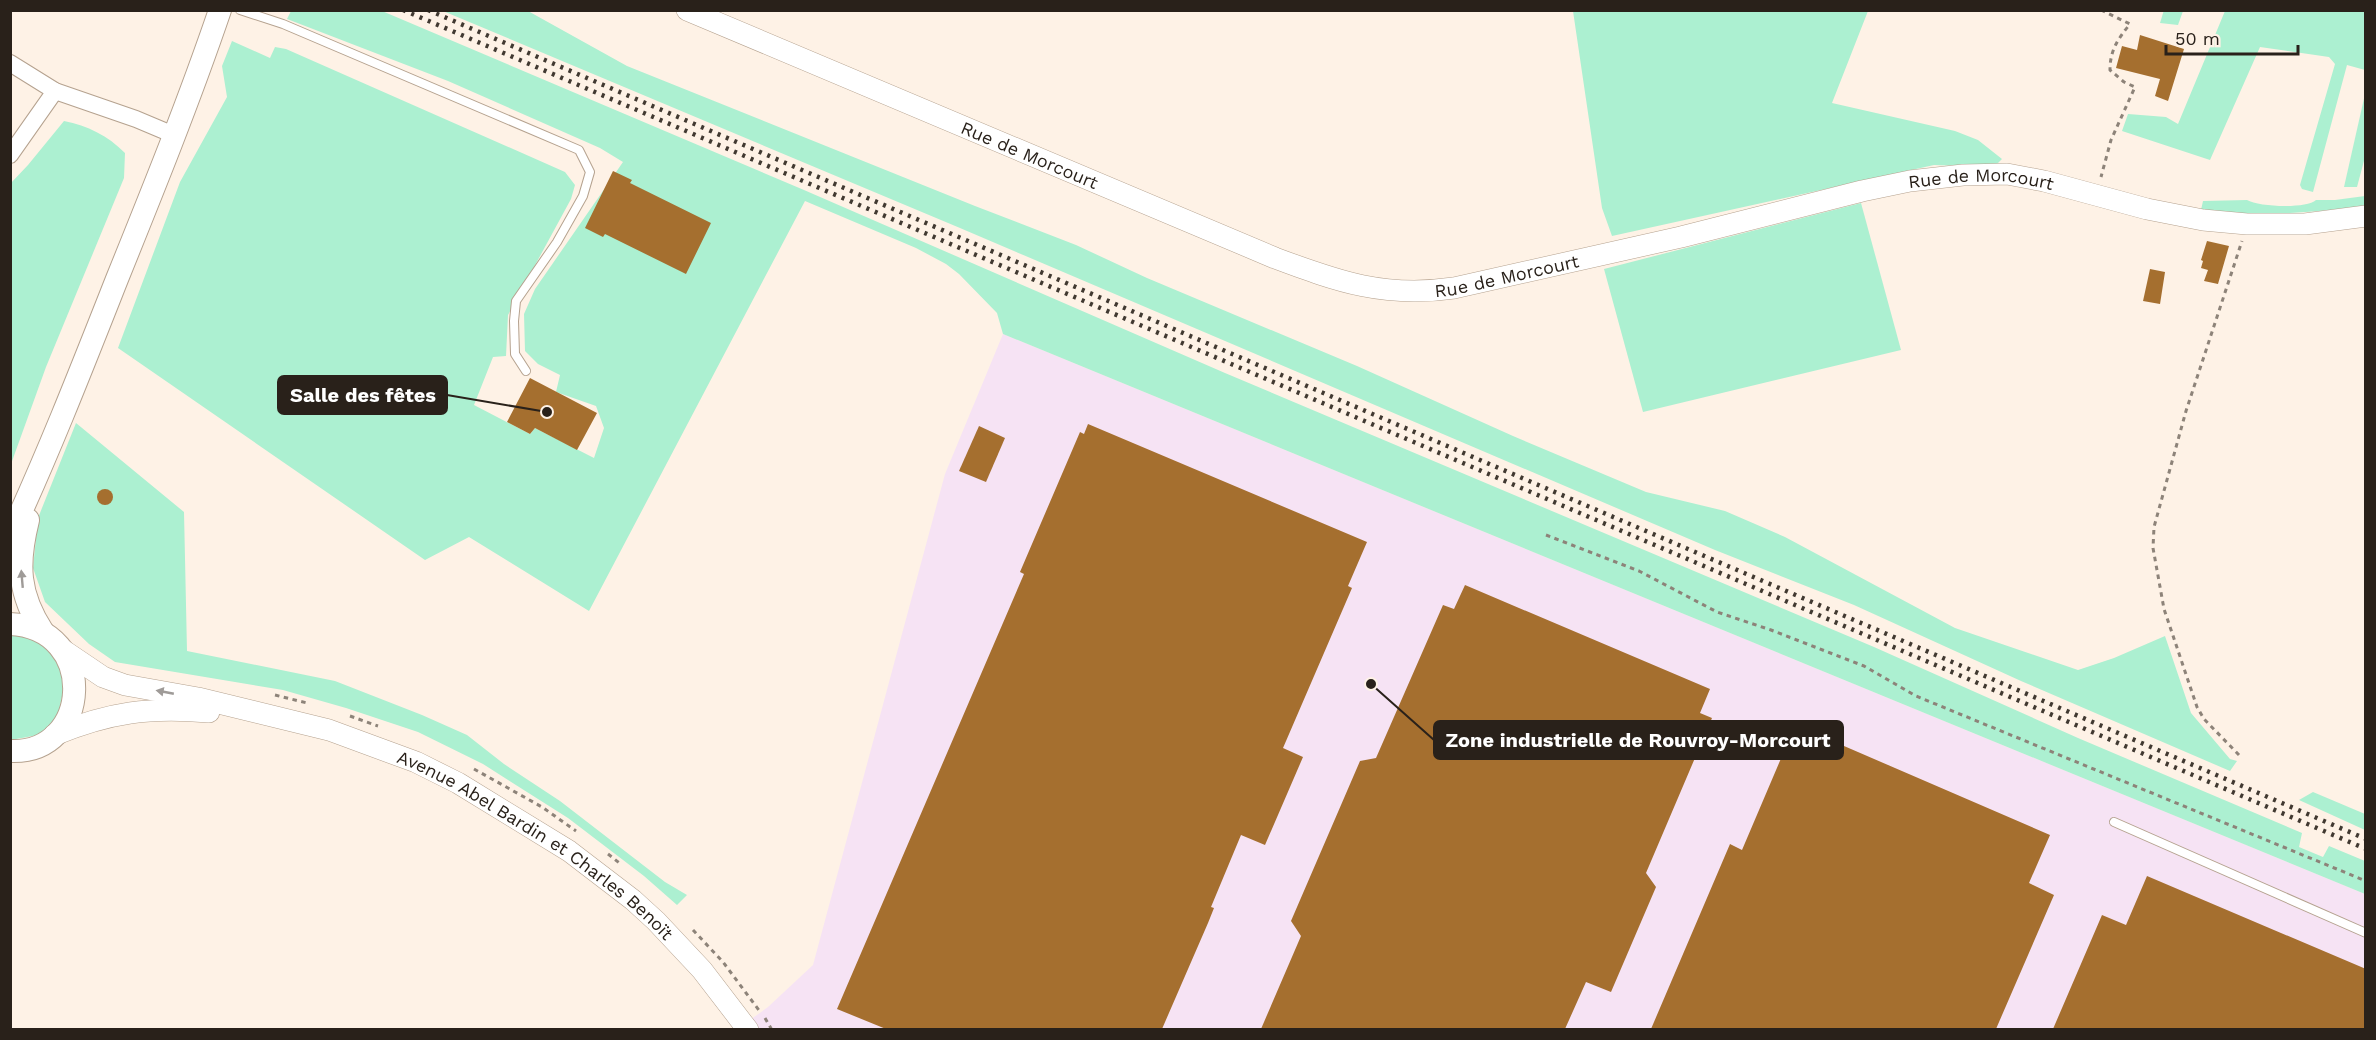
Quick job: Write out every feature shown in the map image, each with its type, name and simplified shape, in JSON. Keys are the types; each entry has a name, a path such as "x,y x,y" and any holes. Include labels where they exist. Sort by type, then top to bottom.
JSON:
{"main road":[{"path":"10,536 39,474 174,135 220,10"},
{"path":"10,751 30,749 54,735 71,712 75,693 74,674 63,650 43,632 27,606 22,585 20,550 39,474"},
{"path":"10,624 31,627 43,632"}],"street":[{"name":"Rue de Morcourt","path":"687,10 1275,258 1360,287 1387,291 1428,292 1496,279 1910,181 1964,175 2007,174 2203,220 2247,224 2305,224 2366,216"},
{"path":"10,63 55,91 136,119 174,135"},
{"path":"10,155 55,91"},
{"path":"63,650 103,677 125,685 198,698 284,718"},
{"path":"54,735 85,722 158,710 284,718"},
{"name":"Avenue Abel Bardin et Charles Benoït","path":"284,718 328,730 416,762 498,806 569,851 656,921 702,970 748,1029"}],"lane":[{"path":"240,10 283,24 579,150 590,172 583,196 557,242 516,301 515,354 526,371"},
{"path":"2114,822 2366,933"}],"path":[{"path":"2096,196 2111,140 2135,87 2124,82 2110,70 2110,56 2116,42 2130,24 2101,10"},
{"path":"2239,755 2204,719 2197,707 2164,609 2152,548 2159,504 2186,411 2247,224"},
{"path":"1546,535 1639,571 1717,612 1864,666 1916,696 2366,880"}],"shaded area":[{"path":"1003,334 2365,894 2365,1029 736,1030 768,1007 813,965 945,474"}],"green space":[{"path":"2164,10 2183,11 2178,25 2160,23"},
{"path":"291,11 382,11 804,190 1225,373 1874,647 2078,738 2302,833 2299,847 2323,857 2329,846 2365,861 2365,894 1003,334 997,313 946,264 916,248 805,201 589,611 469,537 425,560 118,348 180,182 227,97 222,66 232,41 270,58 275,47 286,49 565,172 575,185 571,199 508,315 506,356 493,357 474,405 530,434 535,428 594,458 604,428 596,406 556,392 560,375 538,364 525,351 524,314 535,289 623,162 600,148 448,81 287,19"},
{"path":"443,11 528,11 627,66 1076,245 1147,278 1357,366 1513,436 1646,492 1725,511 1785,537 1955,628 2078,670 2114,658 2165,636 2191,713 2230,759 2237,761 2230,771 2021,681 1854,605 1715,550 960,228"},
{"path":"1573,11 1868,11 1832,103 1955,131 1978,140 2002,159 1994,167 1934,165 1612,236 1602,208"},
{"path":"2225,11 2365,11 2365,70 2347,65 2313,192 2302,189 2300,185 2335,64 2329,57 2260,47 2210,160 2122,131 2128,114 2166,117 2178,124"},
{"path":"2365,94 2365,157 2357,187 2344,187"},
{"path":"64,121 97,132 125,153 124,178 46,367 11,464 11,183"},
{"path":"2365,196 2365,206 2324,211 2263,214 2201,210 2203,201 2247,200 2261,204 2293,206 2316,200"},
{"path":"1861,203 1901,350 1643,412 1604,269"},
{"path":"76,423 184,512 187,651 335,681 467,735 504,764 560,801 665,882 687,895 677,905 644,876 568,818 483,764 418,732 283,690 115,662 89,644 45,602 33,568 38,518"},
{"path":"11,634 46,643 67,673 57,720 38,735 11,740"},
{"path":"2313,792 2365,814 2365,830 2299,800"}],"building":[{"path":"2140,35 2184,49 2168,101 2155,96 2160,79 2116,68 2122,46 2137,50"},
{"path":"613,171 632,180 630,183 711,223 686,274 605,234 603,237 585,228"},
{"path":"2207,241 2229,246 2218,284 2204,281 2208,270 2201,268 2203,261 2201,260"},
{"path":"2150,269 2165,272 2160,304 2143,301"},
{"path":"530,378 597,413 577,450 535,428 530,434 507,422"},
{"path":"1088,424 1367,542 1348,586 1352,588 1283,748 1303,757 1265,845 1241,835 1211,907 1214,908 1208,923 1162,1029 886,1029 837,1009 1024,574 1020,572 1080,432 1084,434"},
{"path":"979,426 1005,438 986,482 959,471"},
{"path":"105,489 113,497 105,505 97,497"},
{"path":"1465,585 1710,689 1700,713 1712,718 1646,873 1656,887 1611,992 1586,982 1565,1029 1261,1029 1301,936 1291,921 1360,761 1376,758 1443,605 1454,609"},
{"path":"1807,730 2050,835 2029,883 2054,895 1996,1029 1651,1029 1730,844 1742,850 1785,749 1797,754"},
{"path":"2147,876 2366,969 2366,1029 2053,1029 2102,915 2126,925"}],"railway":[{"path":"403,10 2366,849"},
{"path":"428,10 2366,839"}],"place":[{"name":"Salle des fêtes","path":"547,412"},
{"name":"Zone industrielle de Rouvroy-Morcourt","path":"1371,684"}]}
